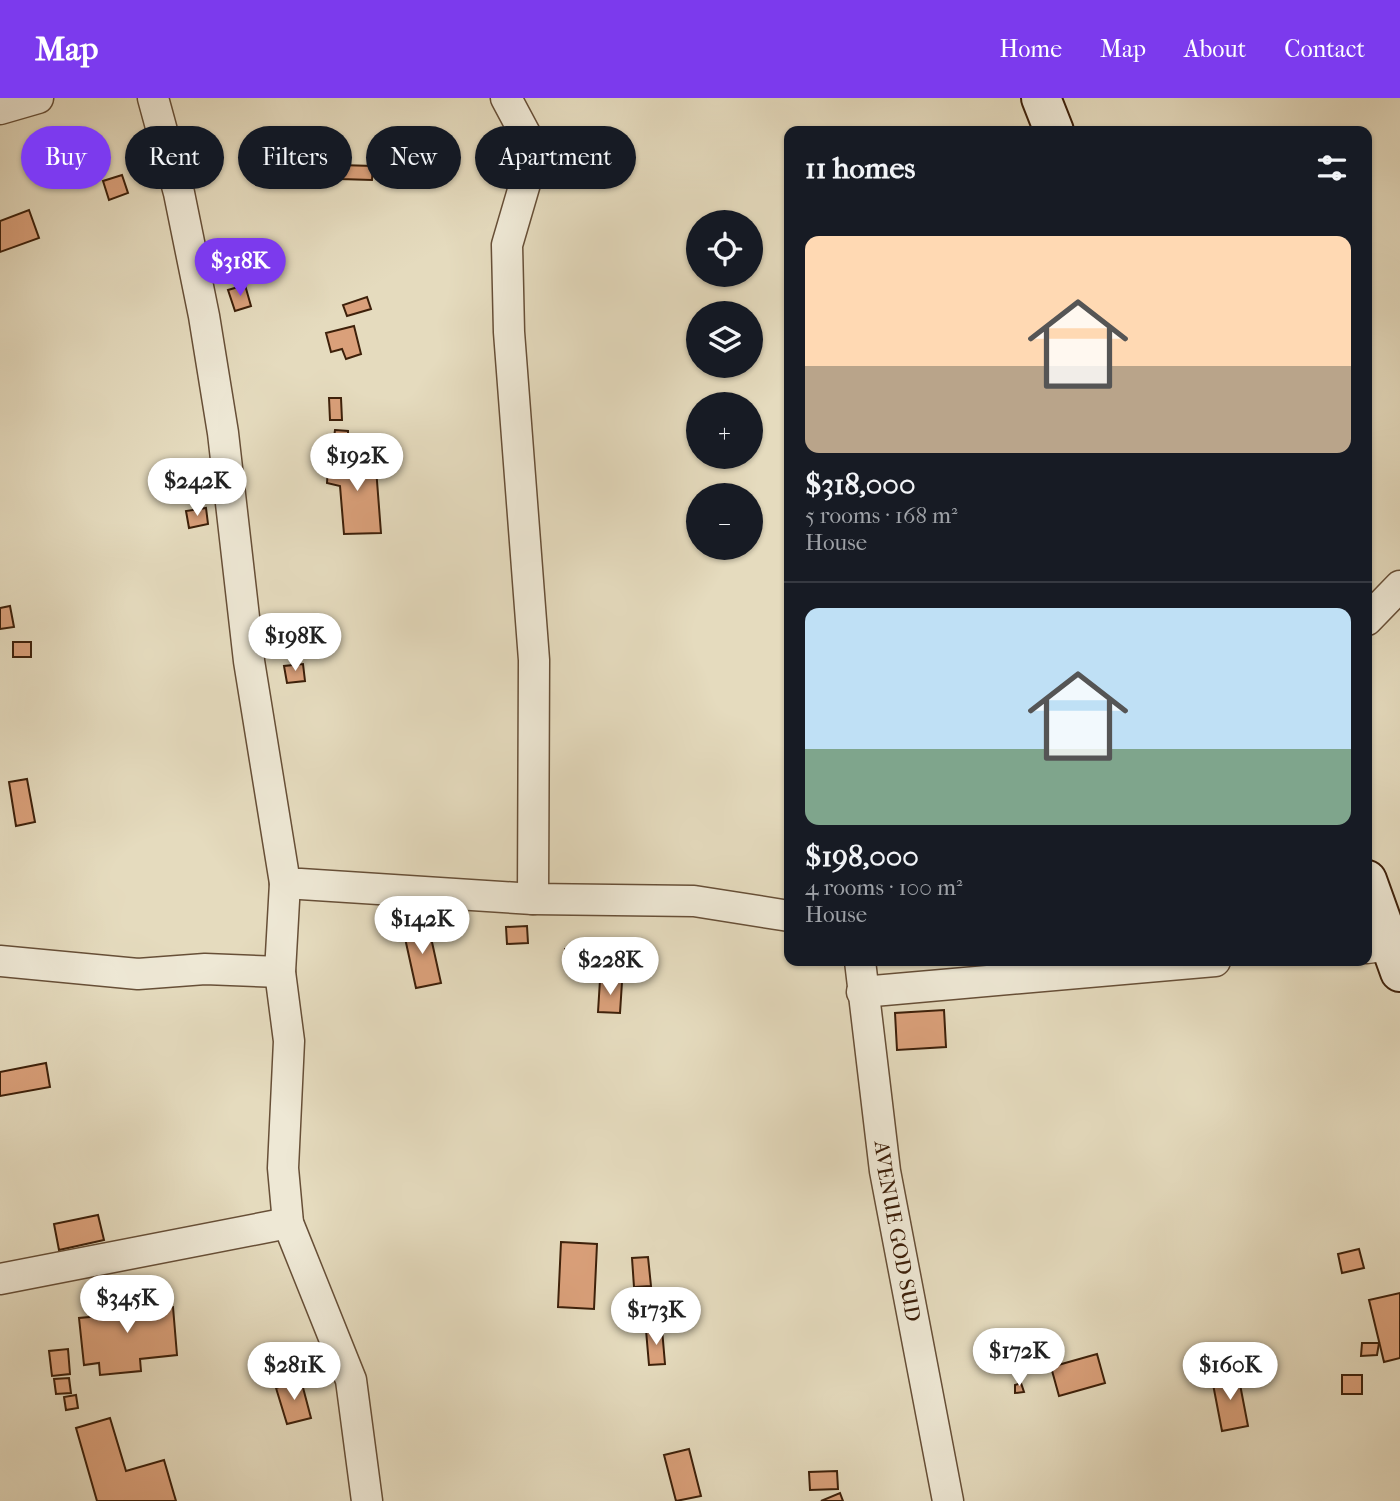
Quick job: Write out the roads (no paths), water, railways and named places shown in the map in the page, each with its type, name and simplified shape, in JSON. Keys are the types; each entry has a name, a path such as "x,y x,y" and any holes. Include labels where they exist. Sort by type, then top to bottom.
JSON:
{"main road":[{"path":"1041,98 1052,126"},
{"path":"1372,900 1386,955"}],"street":[{"path":"0,109 38,98"},
{"path":"153,98 179,193 204,316 223,433 249,661 285,883 279,972 289,1041 283,1168 288,1223 351,1380 367,1501"},
{"path":"506,98 529,141 526,180 507,245 509,332 526,521 534,660 533,899"},
{"path":"1372,615 1400,586"},
{"path":"285,883 533,899 694,901 784,915"},
{"path":"0,961 78,971 138,974 205,969 279,972"},
{"name":"AVENUE GOD SUD","path":"860,966 885,1171 948,1501"},
{"path":"862,992 1159,966"},
{"path":"0,1279 288,1223"}]}
